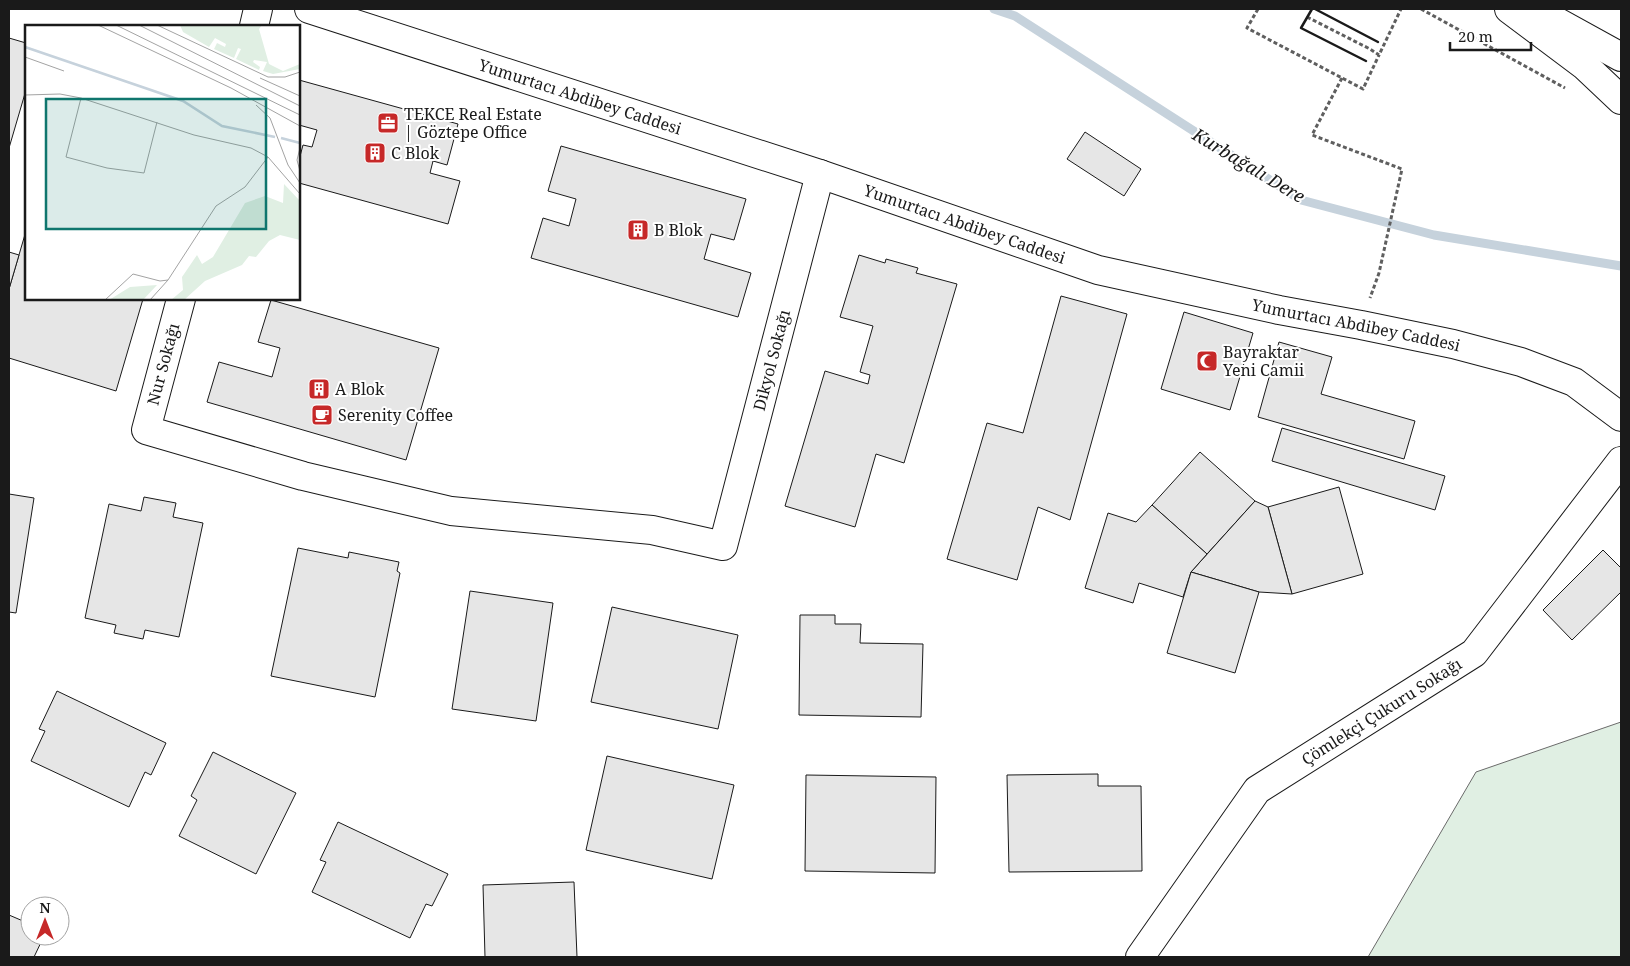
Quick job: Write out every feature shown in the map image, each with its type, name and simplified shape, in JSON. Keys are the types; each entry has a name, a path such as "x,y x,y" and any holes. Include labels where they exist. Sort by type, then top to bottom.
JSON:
{"main road":[{"path":"254,25 258,9"},
{"name":"Yumurtacı Abdibey Caddesi","path":"309,9 820,174 1098,270 1294,313 1453,344 1521,362 1574,382 1621,417"},
{"path":"1509,9 1585,66 1621,100"},
{"path":"1534,9 1621,57"},
{"name":"Dikyol Sokağı","path":"146,430 303,476 451,511 652,530 723,546 820,174"},
{"name":"Nur Sokağı","path":"146,430 181,300"},
{"name":"Çömlekçi Çukuru Sokağı","path":"1140,957 1257,790 1474,653 1621,461"}],"path":[{"path":"1258,9 1247,28 1363,89 1401,9"},
{"path":"1421,9 1570,90"},
{"path":"1307,17 1380,55"},
{"path":"1342,78 1312,135 1402,170 1379,273"}],"green space":[{"path":"1621,722 1621,957 1368,957 1476,772"}],"building":[{"path":"9,38 25,43 25,93 9,148"},
{"name":"C Blok","path":"300,80 458,124 447,165 433,161 430,173 460,181 448,224 300,183 300,156 303,145 312,147 317,130 300,125"},
{"path":"1085,132 1141,169 1124,196 1067,159"},
{"name":"B Blok","path":"561,146 746,199 734,240 711,234 704,259 751,273 738,317 531,258 543,218 569,226 576,199 548,191"},
{"path":"25,234 25,300 143,300 116,391 9,358 9,289"},
{"path":"9,252 19,255 9,289"},
{"path":"859,255 885,263 886,259 918,268 916,273 957,284 904,463 876,454 855,527 785,506 825,371 868,384 870,375 860,372 873,326 840,317"},
{"path":"1061,296 1127,314 1070,520 1038,507 1017,580 947,559 987,423 1023,433"},
{"name":"A Blok","path":"271,300 439,348 406,460 207,402 219,362 272,377 280,348 258,342"},
{"name":"Bayraktar Yeni Camii","path":"1184,312 1253,333 1230,410 1161,389"},
{"path":"1279,342 1332,357 1321,394 1415,421 1404,459 1258,417"},
{"path":"1282,428 1445,476 1435,510 1272,461"},
{"path":"1200,452 1255,501 1207,554 1152,505"},
{"path":"1339,487 1363,574 1292,594 1268,507"},
{"path":"9,494 34,498 16,613 9,612"},
{"path":"144,497 176,503 173,517 203,523 179,637 145,630 143,639 114,633 116,625 85,618 109,504 141,511"},
{"path":"1255,501 1268,507 1292,594 1259,592 1191,572"},
{"path":"1152,505 1207,554 1191,572 1183,597 1139,583 1133,603 1085,588 1108,513 1136,522"},
{"path":"298,548 348,558 349,552 399,562 397,571 400,573 375,697 271,676"},
{"path":"1603,550 1621,568 1621,592 1572,640 1543,610"},
{"path":"1191,572 1259,592 1235,673 1167,653"},
{"path":"470,591 553,603 536,721 452,709"},
{"path":"612,607 738,635 718,729 591,702"},
{"path":"800,615 835,615 835,624 861,624 860,643 923,644 921,717 799,715"},
{"path":"57,691 166,743 151,775 145,772 129,807 31,761 45,731 39,729"},
{"path":"213,752 296,793 256,874 179,836 197,800 191,796"},
{"path":"607,756 734,785 712,879 586,850"},
{"path":"1098,774 1098,786 1141,786 1142,871 1009,872 1007,775"},
{"path":"806,775 936,777 935,873 805,871"},
{"path":"338,822 448,874 432,906 426,904 410,938 312,892 326,862 320,860"},
{"path":"574,882 577,957 485,957 483,885"},
{"path":"9,915 20,920 20,946 39,946 34,957 9,957"}],"waterway":[{"name":"Kurbağalı Dere","path":"994,9 1015,16 1301,200 1434,235 1621,266"}],"wall":[{"path":"1312,9 1301,28 1366,61"},
{"path":"1315,9 1378,42"}],"place":[{"name":"TEKCE Real Estate | Göztepe Office","path":"388,123"},
{"name":"C Blok","path":"375,153"},
{"name":"B Blok","path":"638,230"},
{"name":"Bayraktar Yeni Camii","path":"1207,361"},
{"name":"A Blok","path":"319,389"},
{"name":"Serenity Coffee","path":"322,415"}]}
